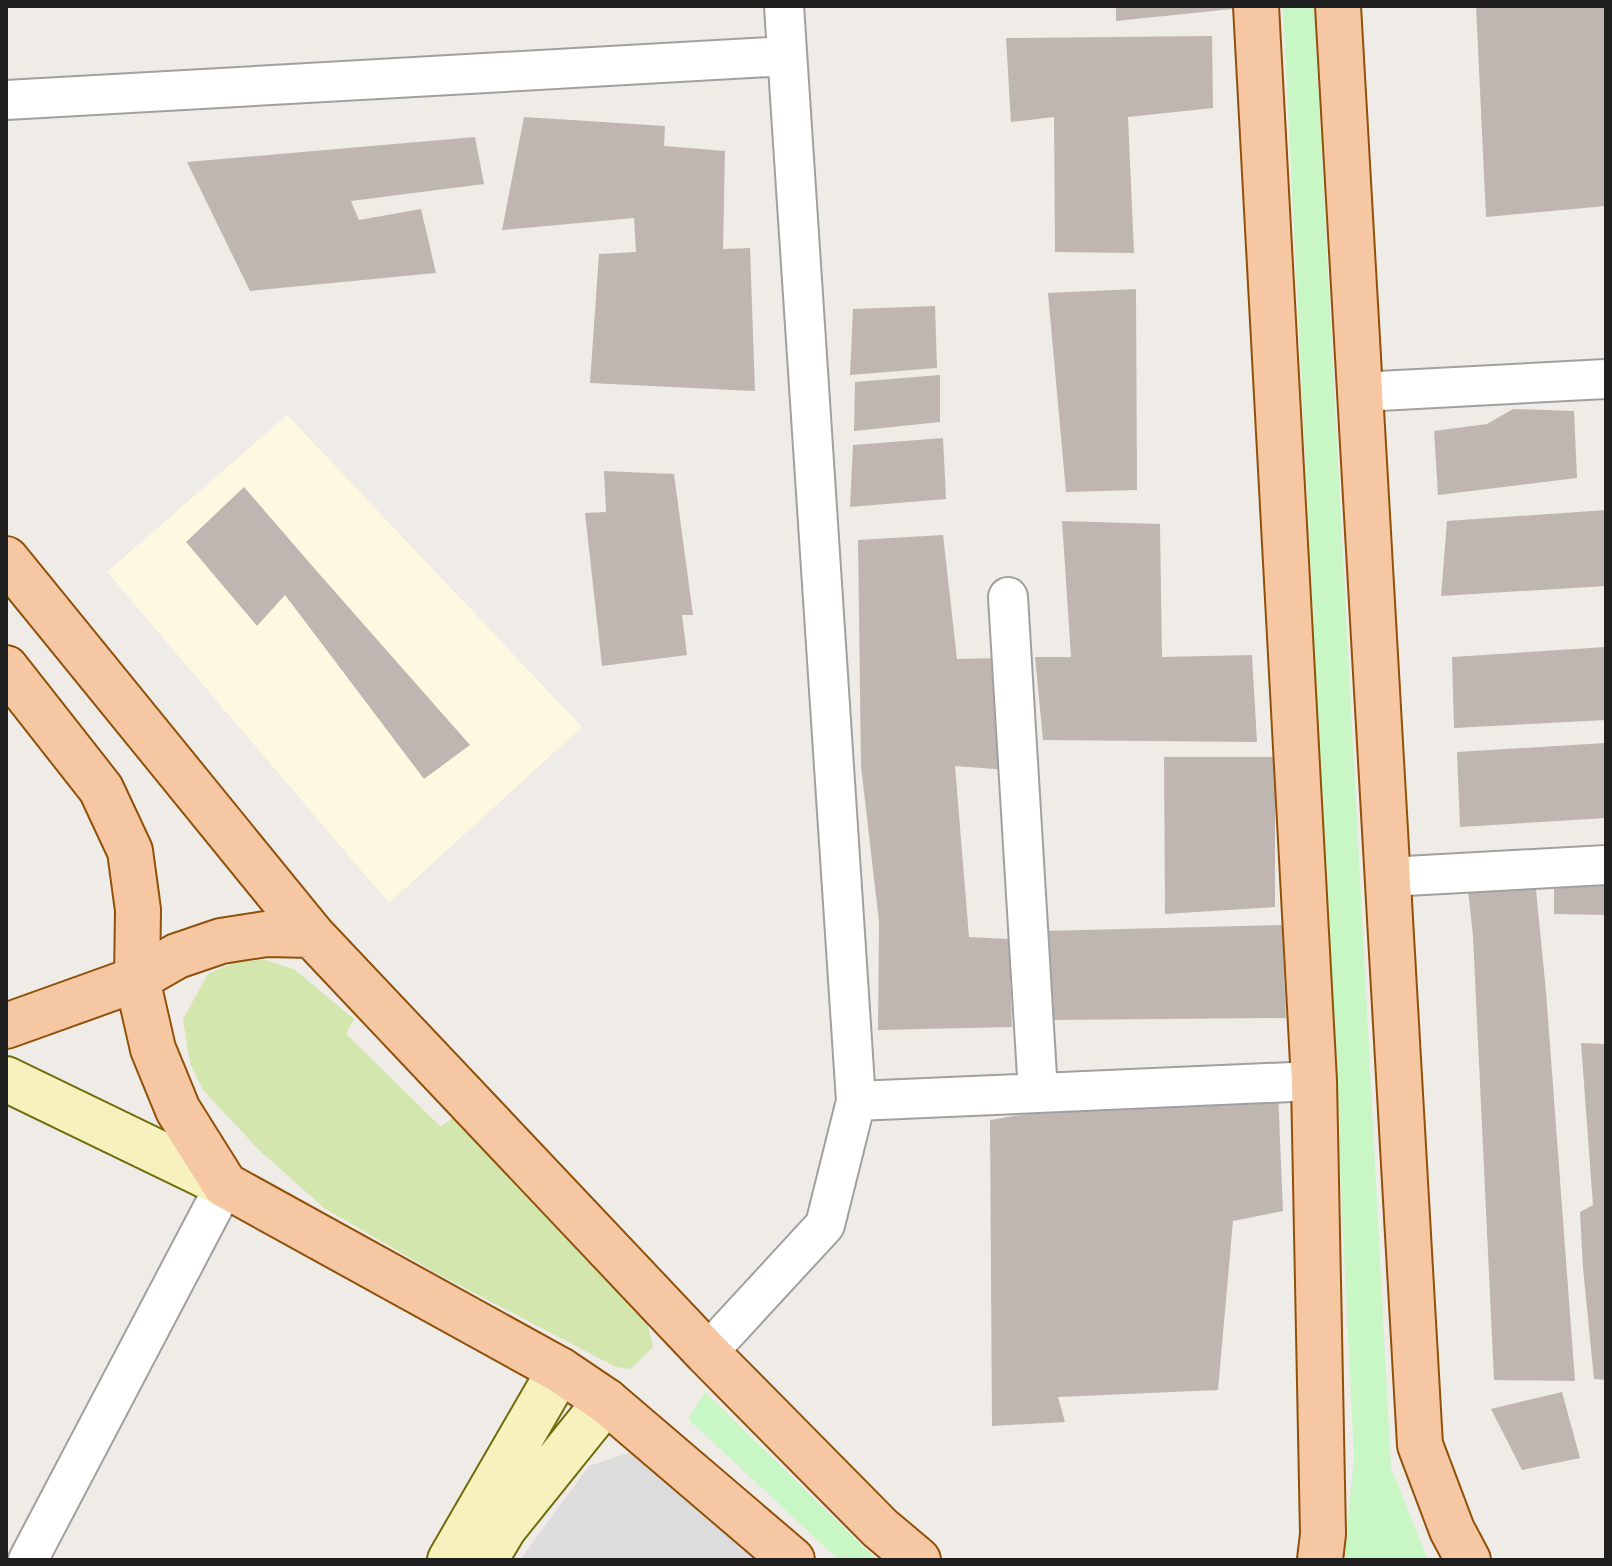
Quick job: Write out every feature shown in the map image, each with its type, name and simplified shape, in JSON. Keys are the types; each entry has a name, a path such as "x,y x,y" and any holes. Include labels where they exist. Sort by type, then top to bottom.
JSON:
{"main road":[{"path":"1256,6 1314,1081 1323,1534 1320,1560"},
{"path":"1338,6 1420,1445 1452,1530 1468,1560"},
{"path":"6,559 312,935 707,1353 880,1528 918,1560"},
{"path":"6,668 101,789 130,851 138,910 137,979 153,1049 178,1110 225,1185"},
{"path":"6,1026 137,979 177,956 221,941 266,934 312,935"},
{"path":"6,1079 225,1185 560,1370 606,1401 792,1560"},
{"path":"450,1560 560,1370"},
{"path":"485,1560 504,1528 606,1401"}],"street":[{"path":"707,1353 825,1225 856,1101 784,6"},
{"path":"6,100 787,56"},
{"path":"1360,392 1606,379"},
{"path":"1008,597 1038,1093"},
{"path":"1388,877 1606,865"},
{"path":"856,1101 1314,1081"},
{"path":"28,1560 225,1185"}],"shaded area":[{"path":"287,415 582,727 389,903 107,572"},
{"path":"644,1448 757,1560 520,1560 589,1466"}],"green space":[{"path":"1283,6 1314,6 1391,1468 1428,1560 1344,1560 1354,1457"},
{"path":"265,960 294,969 354,1019 346,1034 441,1127 460,1112 644,1309 653,1347 631,1369 616,1367 436,1273 324,1208 258,1149 203,1090 190,1063 183,1019 208,974 237,961"},
{"path":"705,1392 877,1560 839,1560 688,1419"}],"building":[{"path":"1116,6 1232,6 1232,9 1116,21"},
{"path":"1476,6 1606,6 1606,206 1486,217"},
{"path":"1212,36 1213,108 1128,117 1134,253 1055,252 1054,117 1011,122 1006,38"},
{"path":"524,117 665,126 664,146 725,151 723,249 750,248 755,391 590,383 599,254 636,252 634,218 502,230"},
{"path":"475,137 484,184 351,201 359,220 421,209 436,273 250,291 187,162"},
{"path":"1136,289 1137,490 1066,492 1048,293"},
{"path":"935,306 937,368 850,375 853,309"},
{"path":"940,375 940,422 854,431 855,382"},
{"path":"1513,409 1574,411 1577,478 1438,495 1434,431 1487,424"},
{"path":"943,438 946,499 850,507 853,445"},
{"path":"604,471 674,474 693,615 682,615 687,655 602,666 585,513 606,512"},
{"path":"244,487 470,745 424,779 285,595 257,626 186,542"},
{"path":"1606,510 1606,586 1441,596 1447,521"},
{"path":"1062,521 1160,524 1162,657 1252,655 1257,742 1043,740 1035,657 1071,657"},
{"path":"943,535 957,659 1002,658 1008,770 955,766 969,937 1009,939 1012,1027 878,1030 879,922 861,766 858,540"},
{"path":"1606,647 1606,720 1454,728 1452,657"},
{"path":"1606,743 1606,818 1460,827 1457,752"},
{"path":"1164,757 1275,757 1275,907 1165,914"},
{"path":"1606,865 1606,915 1554,914 1554,868"},
{"path":"1534,869 1575,1381 1494,1380 1473,936 1466,872"},
{"path":"1282,925 1286,1018 1051,1020 1043,931"},
{"path":"1581,1043 1606,1044 1606,1380 1594,1379 1583,1268 1580,1212 1593,1205"},
{"path":"1278,1091 1283,1211 1233,1221 1218,1390 1058,1397 1065,1422 992,1426 990,1120 1097,1102"},
{"path":"1562,1392 1580,1458 1522,1470 1491,1409"}]}
